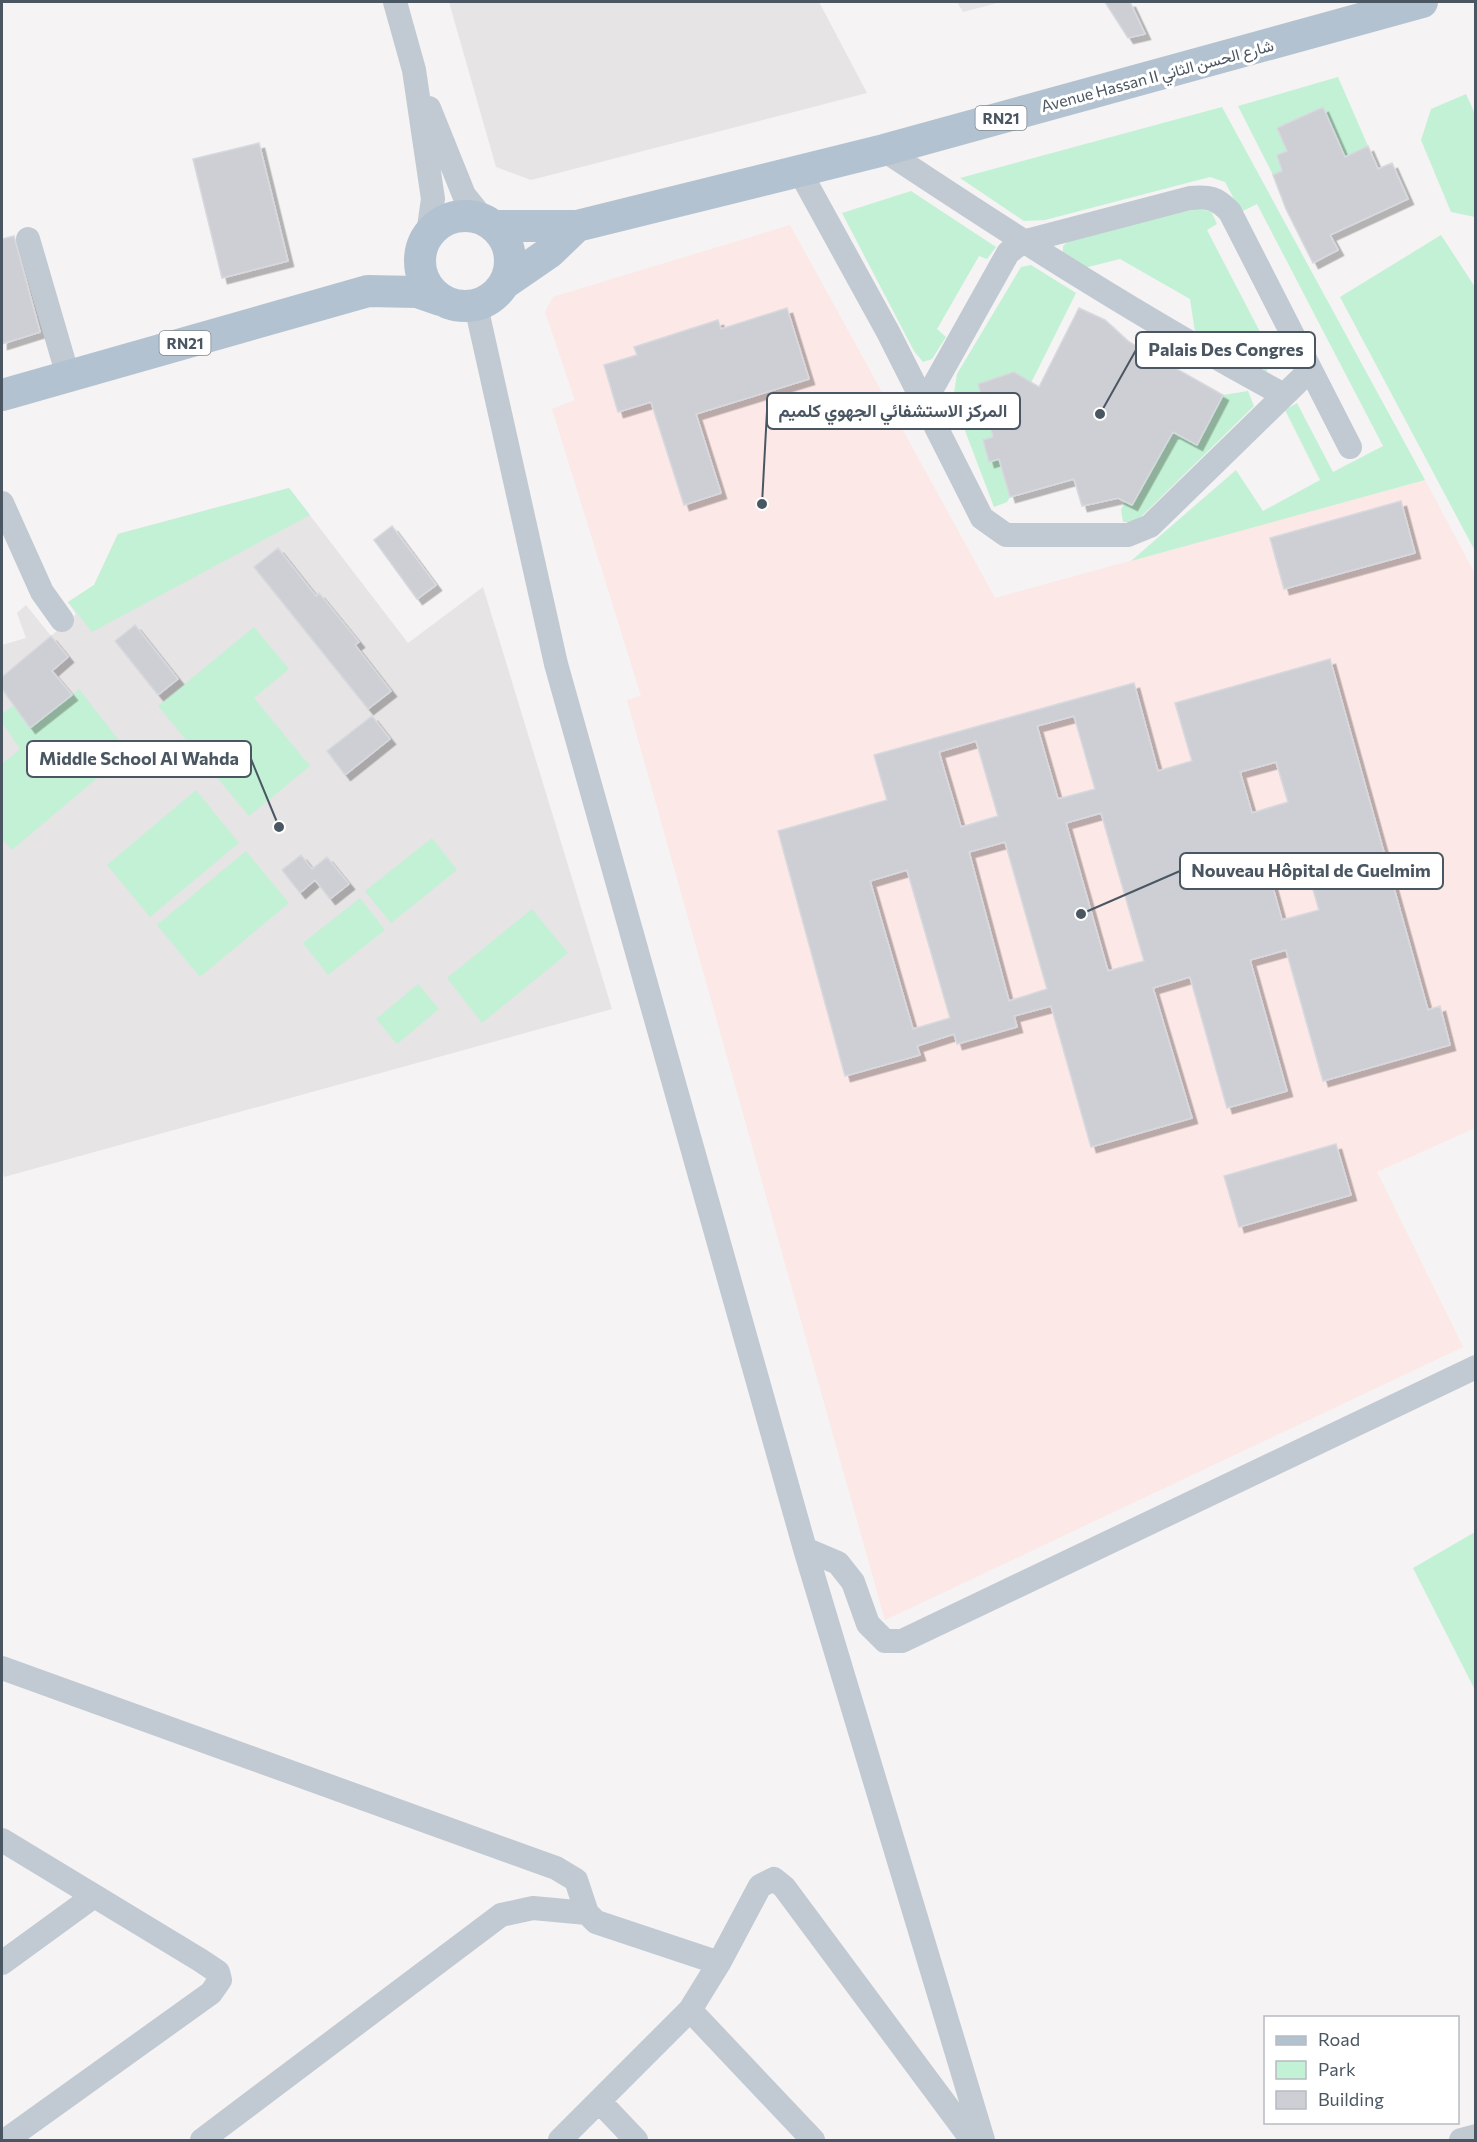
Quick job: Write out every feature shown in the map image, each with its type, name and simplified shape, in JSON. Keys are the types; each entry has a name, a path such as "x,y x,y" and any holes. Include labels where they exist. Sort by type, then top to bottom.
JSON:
{"main road":[{"name":"Avenue Hassan II شارع الحسن الثاني","path":"489,223 577,226 884,150 1422,2"},
{"name":"RN21","path":"368,291 409,260 426,238 448,219 460,216 489,223"},
{"path":"489,223 505,240 510,257 505,283"},
{"path":"476,306 492,298 505,283 550,252 577,226"},
{"path":"426,238 419,257 421,274 428,289 440,300"},
{"name":"RN21","path":"2,395 368,291 417,292 458,307 476,306"}],"street":[{"path":"395,2 414,70 464,195 489,223"},
{"path":"414,70 434,199 426,238"},
{"path":"884,150 1022,242 1190,345 1284,395"},
{"path":"800,172 982,518 1006,535 1128,535 1150,526 1310,369"},
{"path":"924,404 1008,254 1022,242 1190,198 1209,196 1220,201 1230,212 1350,447"},
{"path":"28,239 68,376"},
{"path":"476,306 556,664 806,1549 983,2140"},
{"path":"2,503 42,592 62,620"},
{"path":"806,1549 838,1563 853,1582 868,1624 885,1641 902,1641 1476,1367"},
{"path":"2,1668 556,1868 576,1880 587,1913 597,1922 626,1934 719,1963"},
{"path":"2,1840 213,1968 220,1980 211,1993 6,2140"},
{"path":"560,2140 690,2010 719,1963 760,1886 774,1879 784,1887 972,2140"},
{"path":"2,1961 94,1896"},
{"path":"202,2140 501,1915 534,1908 587,1913"},
{"path":"690,2010 813,2140"},
{"path":"599,2101 636,2140"},
{"path":"1461,2140 1476,2136"}],"shaded area":[{"path":"449,2 819,2 867,93 531,180 496,167"},
{"path":"957,2 1001,2 963,12"},
{"path":"790,225 995,598 1425,480 1475,574 1475,1128 1377,1172 1463,1347 885,1620 627,700 641,696 552,409 575,400 545,312 553,297"},
{"path":"289,488 408,643 483,587 612,1009 4,1177 2,1167 2,645 26,638 17,613 26,605 51,636 76,614 68,602 94,585 118,534"}],"green space":[{"path":"1338,77 1368,146 1338,160 1339,142 1323,107 1277,128 1287,151 1277,155 1282,171 1273,175 1238,106"},
{"path":"1466,94 1475,114 1475,217 1451,212 1421,140 1431,109"},
{"path":"1222,107 1425,480 1131,561 1236,470 1263,511 1320,480 1285,410 1297,403 1333,472 1383,446 1257,204 1241,212 1225,182 1210,177 1045,220 1024,221 960,178"},
{"path":"911,191 996,247 987,259 979,256 937,329 946,337 932,359 923,362 914,351 842,213"},
{"path":"1195,209 1211,211 1217,224 1207,230 1273,357 1265,375 1196,338 1190,299 1120,259 1080,269 1063,254 1063,246 1068,241"},
{"path":"1441,235 1475,287 1475,551 1340,297"},
{"path":"1031,265 1076,293 1031,383 978,384 993,437 983,440 989,462 999,459 1010,497 1007,502 994,507 953,399 957,374 1021,267"},
{"path":"1248,391 1254,406 1143,515 1133,522 1123,522 1121,510 1125,501 1173,432 1223,395"},
{"path":"289,488 310,515 92,632 68,602 94,585 118,534"},
{"path":"254,627 289,669 254,698 310,766 249,816 158,706"},
{"path":"79,689 128,752 12,850 2,839 2,764 20,749 2,722 2,714 14,705 72,695"},
{"path":"196,790 239,843 150,917 107,865"},
{"path":"432,838 457,870 391,923 365,891"},
{"path":"246,851 289,903 200,977 157,925"},
{"path":"360,898 385,930 328,975 303,943"},
{"path":"532,909 568,953 482,1023 447,978"},
{"path":"418,984 439,1009 397,1044 376,1019"},
{"path":"1475,1532 1475,1690 1413,1568"}],"building":[{"path":"1105,2 1130,2 1145,34 1128,38"},
{"path":"1323,107 1345,157 1368,146 1378,169 1392,163 1408,199 1330,235 1338,250 1313,263 1286,209 1273,175 1282,171 1277,155 1287,151 1277,128"},
{"path":"259,143 288,261 222,278 193,159"},
{"path":"14,236 40,332 2,344 2,239"},
{"path":"787,308 809,379 696,414 721,493 684,505 651,402 618,412 604,365 637,355 634,347 718,320 721,329"},
{"path":"1079,308 1105,320 1129,342 1223,395 1197,445 1173,432 1132,505 1118,498 1082,506 1074,479 1010,497 999,459 989,462 983,440 993,437 978,384 1014,372 1039,387"},
{"path":"1401,501 1415,553 1284,589 1270,538"},
{"path":"392,526 436,585 417,599 374,540"},
{"path":"278,548 316,596 319,593 359,642 355,645 391,691 368,709 254,567"},
{"path":"135,625 178,679 158,695 115,641"},
{"path":"51,636 68,657 52,671 72,695 30,728 2,689 2,677"},
{"path":"1330,659 1428,1010 1440,1006 1450,1045 1323,1081 1286,950 1250,960 1287,1091 1227,1108 1190,977 1153,988 1192,1118 1091,1147 1051,1006 1014,1016 1017,1027 957,1044 954,1034 917,1046 920,1055 845,1076 778,831 887,800 874,755 1134,683 1158,771 1192,761 1175,703","holes":["1074,716 1095,789 1058,799 1037,726","976,741 998,816 961,827 939,752","1276,762 1288,802 1252,813 1240,772","1101,813 1144,961 1108,971 1066,823","1005,842 1047,989 1009,1001 969,852","1306,866 1319,910 1282,920 1270,877","907,870 950,1018 913,1029 870,881"]},
{"path":"372,716 390,739 345,775 327,751"},
{"path":"301,855 312,869 327,857 349,884 330,899 315,880 300,893 282,870"},
{"path":"1336,1144 1351,1195 1239,1227 1224,1176"}],"place":[{"name":"Palais Des Congres","path":"1100,414"},
{"name":"المركز الاستشفائي الجهوي كلميم","path":"762,504"},
{"name":"Middle School Al Wahda","path":"279,827"},
{"name":"Nouveau Hôpital de Guelmim","path":"1081,914"}]}
